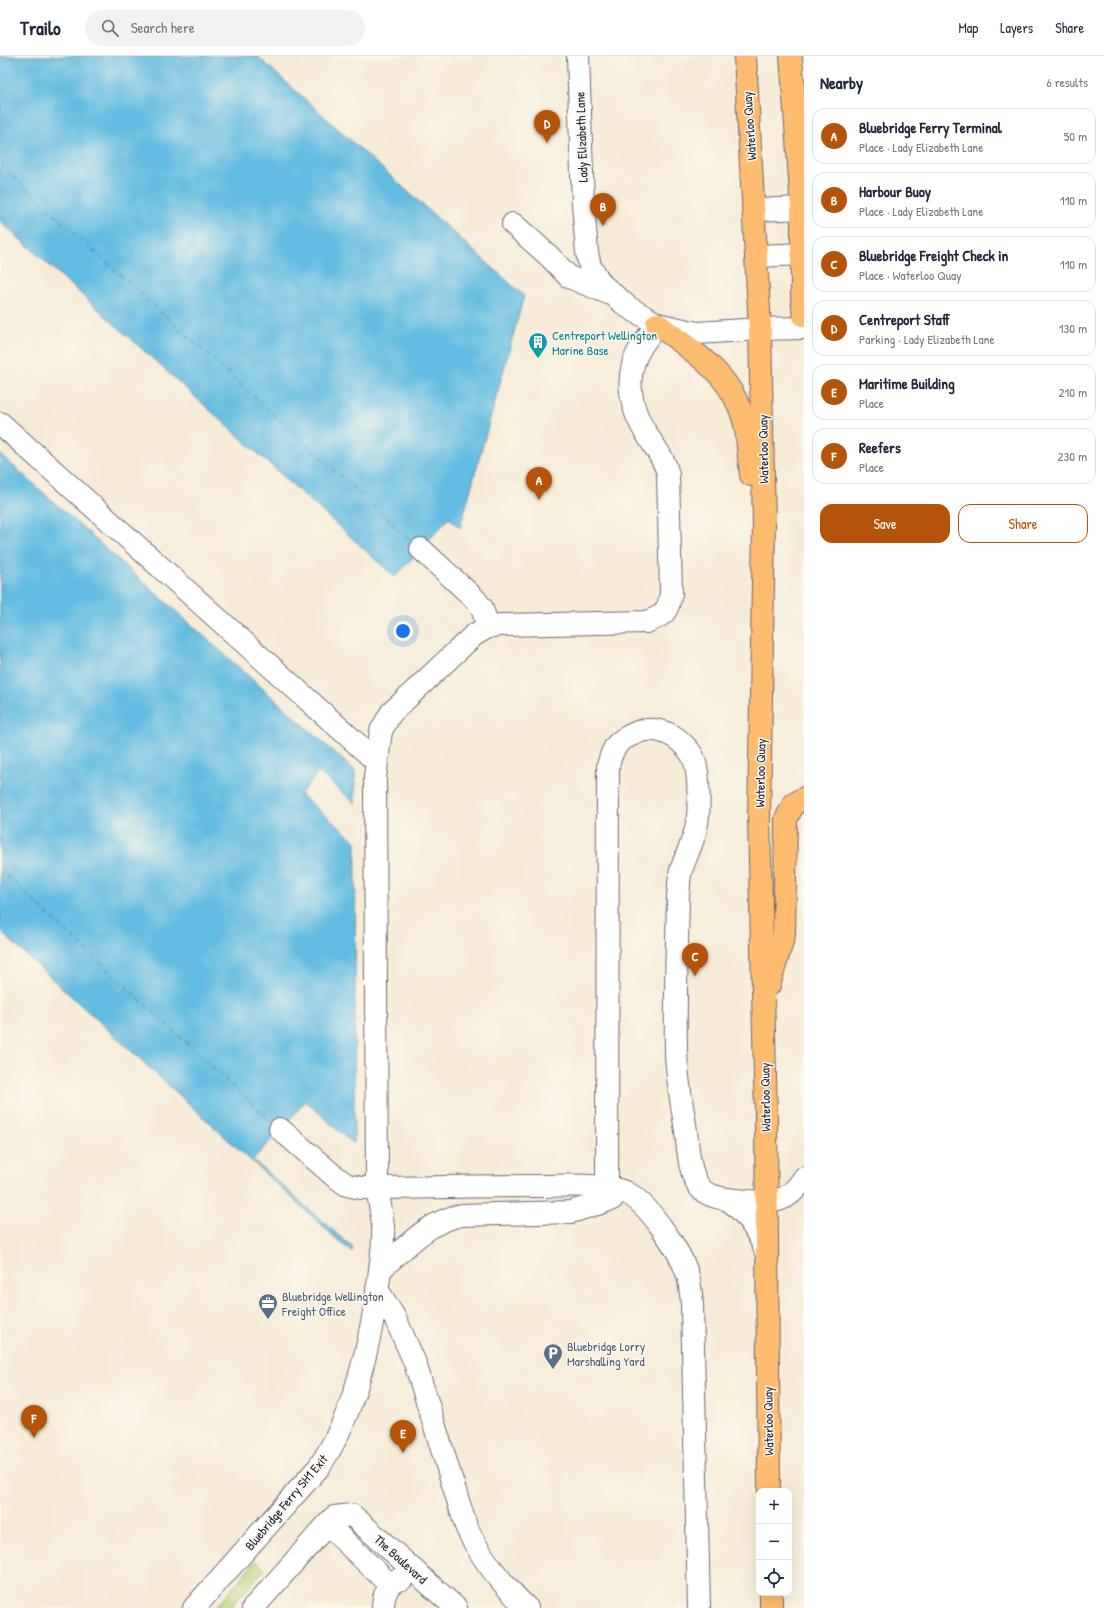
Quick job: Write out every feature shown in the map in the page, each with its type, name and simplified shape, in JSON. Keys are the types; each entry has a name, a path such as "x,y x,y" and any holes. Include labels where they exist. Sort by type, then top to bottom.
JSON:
{"main road":[{"name":"Waterloo Quay","path":"745,56 760,329 764,525 759,818 766,1202 769,1488"},
{"path":"791,56 803,208 804,316"},
{"path":"657,324 707,362 728,384 736,400 745,428 751,477 764,525"},
{"path":"763,1006 784,935 786,819 794,804 804,798"},
{"path":"770,1596 771,1608"}],"street":[{"name":"Lady Elizabeth Lane","path":"578,56 583,203 587,253 590,266 602,285 634,311 657,324 697,333 804,328"},
{"path":"754,210 803,208"},
{"path":"513,224 569,276 614,295"},
{"path":"756,256 803,254"},
{"path":"421,549 475,599 482,608 488,627 499,625 646,622 664,613 669,605 671,582 668,474 664,462 646,434 633,408 630,385 631,374 637,354 657,324"},
{"path":"0,423 376,761"},
{"name":"Bluebridge Ferry SH1 Exit","path":"194,1608 319,1467 332,1448 345,1420 356,1388 370,1332 382,1256 383,1227 377,1188 375,785 376,761 381,731 392,713 474,635 488,627"},
{"path":"610,1195 608,766 615,744 642,730 658,730 670,734 683,743 693,756 698,776 696,828 680,874 678,896 676,1054 687,1138 695,1180 704,1191 710,1195 727,1199 775,1202 792,1192 804,1178"},
{"path":"280,1129 333,1176 347,1185 361,1188 562,1186 639,1202 655,1220 682,1260 688,1276 692,1303 699,1608"},
{"path":"527,1608 490,1568 474,1545 466,1526 415,1363 379,1279 420,1234 449,1217 462,1215 571,1212 610,1195"},
{"path":"727,1199 738,1206 748,1218 759,1236 766,1252"},
{"name":"The Boulevard","path":"328,1525 334,1517 352,1515 452,1606"},
{"path":"253,1608 328,1525 390,1585"},
{"path":"383,1608 383,1600 390,1585 398,1579 416,1579 428,1584"}],"green space":[{"path":"256,1561 265,1569 230,1608 215,1608"}],"water":[{"path":"0,56 257,56 524,296 460,528 449,518 395,577 0,221"},
{"path":"0,454 355,771 355,804 319,773 301,794 356,841 354,1143 345,1137 306,1101 253,1160 354,1249 351,1252 0,931"}],"pier":[{"path":"319,773 355,804 355,806 319,776 304,794 355,838 356,841 301,794"}],"ferry route":[{"path":"0,165 413,542"},
{"path":"0,870 272,1122"}],"place":[{"name":"Centreport Staff","path":"547,143"},
{"name":"Harbour Buoy","path":"603,226"},
{"name":"Centreport Wellington Marine Base","path":"538,359"},
{"name":"Bluebridge Ferry Terminal","path":"539,500"},
{"name":"Bluebridge Freight Check in","path":"695,976"},
{"name":"Bluebridge Wellington Freight Office","path":"268,1320"},
{"name":"Bluebridge Lorry Marshalling Yard","path":"553,1370"},
{"name":"Reefers","path":"34,1438"},
{"name":"Maritime Building","path":"403,1453"}]}
